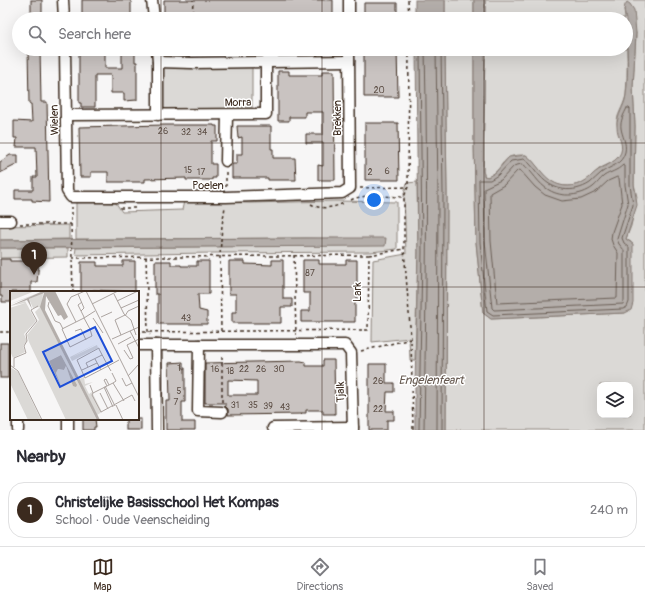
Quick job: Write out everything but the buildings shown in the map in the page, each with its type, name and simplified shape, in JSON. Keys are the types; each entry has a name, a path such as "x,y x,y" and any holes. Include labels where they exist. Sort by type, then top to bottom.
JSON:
{"street":[{"path":"63,0 64,12"},
{"path":"152,0 153,12"},
{"path":"349,0 349,12"},
{"name":"Wielen","path":"65,56 69,194"},
{"path":"158,56 158,115"},
{"name":"Brekken","path":"349,56 350,188"},
{"path":"158,62 349,61"},
{"name":"Morra","path":"67,115 266,114 266,62"},
{"path":"226,161 227,115"},
{"name":"Poelen","path":"69,194 226,197 342,193 350,188"},
{"path":"0,221 13,223"},
{"path":"139,345 345,345 351,353"},
{"path":"156,345 157,430"},
{"path":"199,345 198,411 222,412"},
{"name":"Tjalk","path":"351,353 353,428"},
{"path":"273,428 353,428"}],"path":[{"path":"192,12 193,0"},
{"path":"408,0 409,12"},
{"path":"409,56 408,187 404,197 404,249 411,339 413,430"},
{"path":"350,188 408,187"},
{"path":"69,194 73,291"},
{"path":"13,223 71,224"},
{"path":"220,331 221,235"},
{"path":"72,258 146,256 369,255 404,249"},
{"path":"294,255 296,345"},
{"name":"Lark","path":"139,332 368,330 369,255"},
{"path":"146,256 148,331 156,345"},
{"path":"351,353 411,339"},
{"path":"222,353 222,412"}],"shaded area":[{"path":"445,0 474,0 474,12 445,12"},
{"path":"485,0 645,0 645,430 446,430 447,193 445,56 474,56 476,242 483,313 491,319 625,313 631,242 626,239 631,226 637,197 634,184 635,126 633,87 636,33 633,27 633,12 626,12 624,9 624,12 485,12"},
{"path":"485,56 627,56 627,86 623,104 617,120 622,149 617,159 599,169 581,183 573,186 564,186 551,182 526,155 515,155 510,157 496,172 489,176 485,177 483,171"},
{"path":"162,66 252,66 252,108 161,109"},
{"path":"417,182 418,252 415,360 410,360 409,338 372,342 373,260 406,254 404,193 407,183"},
{"path":"76,201 116,203 122,212 182,210 184,201 250,203 336,201 397,202 397,249 371,252 75,255 76,248 301,246 386,239 76,239"},
{"path":"69,225 69,239 0,240 0,226"},
{"path":"0,248 68,248 68,257 0,258"}],"water":[{"path":"415,0 445,0 445,12 415,12"},
{"path":"474,0 485,0 485,12 474,12"},
{"path":"627,2 634,10 636,33 633,87 635,126 634,184 637,205 626,239 633,244 633,303 631,310 625,313 491,319 483,313 476,242 474,56 485,56 484,176 488,177 496,172 509,157 526,155 553,182 563,186 579,184 595,172 613,162 619,156 622,149 617,131 617,123 625,99 628,68 627,56 633,56 633,12 625,12 625,5"},
{"name":"Engelenfeart","path":"416,56 445,56 447,193 446,430 415,430 418,252"},
{"path":"386,238 385,246 0,248 0,240"}],"place":[{"name":"Christelijke Basisschool Het Kompas","path":"34,275"}]}
